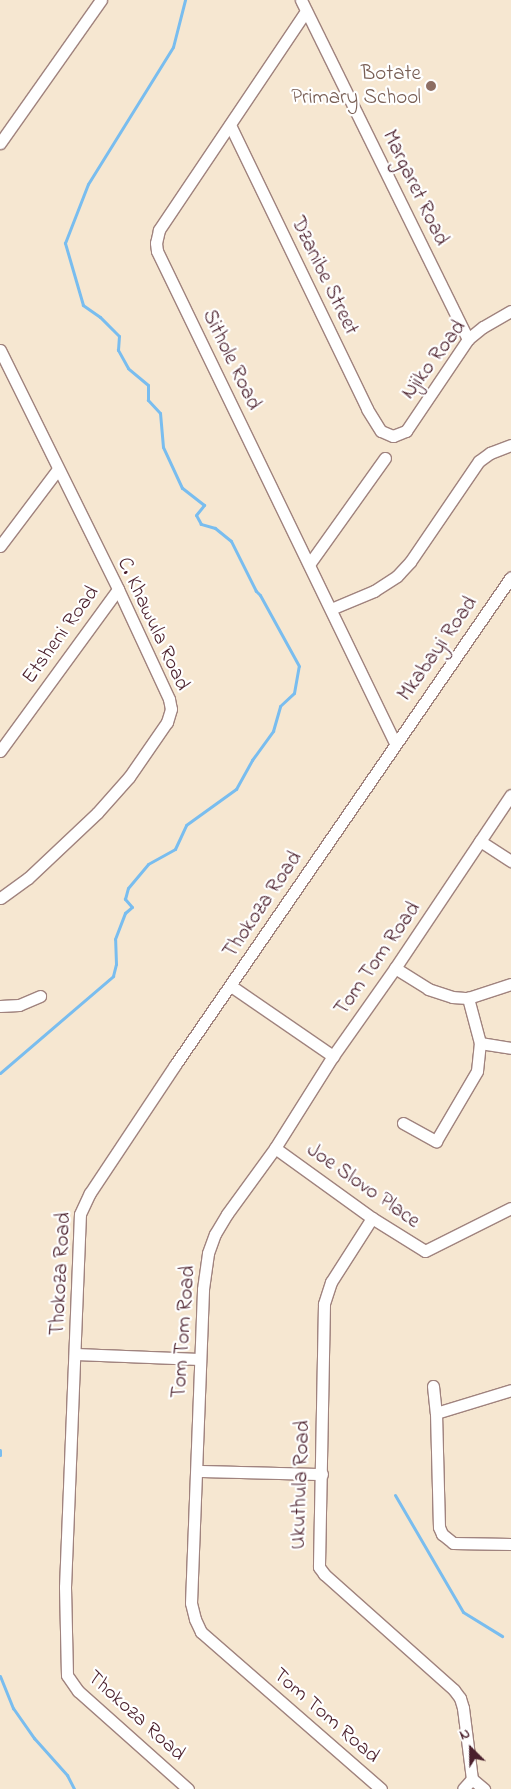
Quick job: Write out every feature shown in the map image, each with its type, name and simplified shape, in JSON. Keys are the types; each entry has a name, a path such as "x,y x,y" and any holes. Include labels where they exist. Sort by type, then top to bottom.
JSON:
{"street":[{"path":"0,143 102,0"},
{"name":"Margaret Road","path":"301,0 468,339"},
{"name":"Sithole Road","path":"306,12 159,230 156,243 157,251 310,563 395,743"},
{"name":"Dzanibe Street","path":"230,125 367,408 381,431 393,436"},
{"name":"Njiko Road","path":"393,436 406,431 468,339 483,327 511,311"},
{"name":"C. Khawula Road","path":"0,350 170,699 167,722 129,777 97,813 28,878 0,898"},
{"path":"331,609 374,591 397,576 410,562 479,462 490,453 511,445"},
{"path":"310,563 385,458"},
{"path":"0,546 58,469"},
{"name":"Mkabayi Road","path":"395,743 511,577"},
{"name":"Etsheni Road","path":"0,751 118,589"},
{"name":"Thokoza Road","path":"188,1789 78,1691 67,1675 65,1587 80,1214 83,1204 175,1066 395,743"},
{"name":"Tom Tom Road","path":"381,1789 198,1627 191,1603 203,1289 208,1253 215,1234 275,1148 333,1056 395,968 511,795"},
{"path":"480,841 511,861"},
{"path":"395,968 439,994 468,998 511,984"},
{"path":"231,986 333,1056"},
{"path":"0,1006 19,1005 40,996"},
{"path":"403,1124 436,1141 476,1071 480,1043 468,998"},
{"path":"480,1043 511,1048"},
{"name":"Joe Slovo Place","path":"275,1148 372,1218 426,1251 511,1208"},
{"name":"Ukuthula Road","path":"372,1218 331,1282 324,1304 322,1474 318,1560 320,1570 454,1690 463,1708 472,1779"},
{"path":"75,1354 200,1359"},
{"path":"433,1386 436,1413 439,1527 442,1534 452,1543 511,1544"},
{"path":"436,1413 511,1390"},
{"path":"196,1471 322,1474"},
{"path":"463,1789 472,1779 484,1789"}],"waterway":[{"path":"0,1073 113,976 116,964 115,939 125,913 132,907 125,899 128,888 148,864 175,849 186,825 236,789 252,760 273,731 280,706 294,693 299,666 256,591 231,541 215,528 201,524 196,515 204,505 182,488 163,447 160,413 148,400 148,385 128,368 118,350 119,336 100,317 83,305 65,243 88,184 173,47 185,0"},
{"path":"0,1450 0,1455"},
{"path":"395,1495 463,1612 502,1636"},
{"path":"0,1676 13,1708 34,1738 67,1775 74,1789"}],"place":[{"name":"Botate Primary School","path":"431,86"}]}
